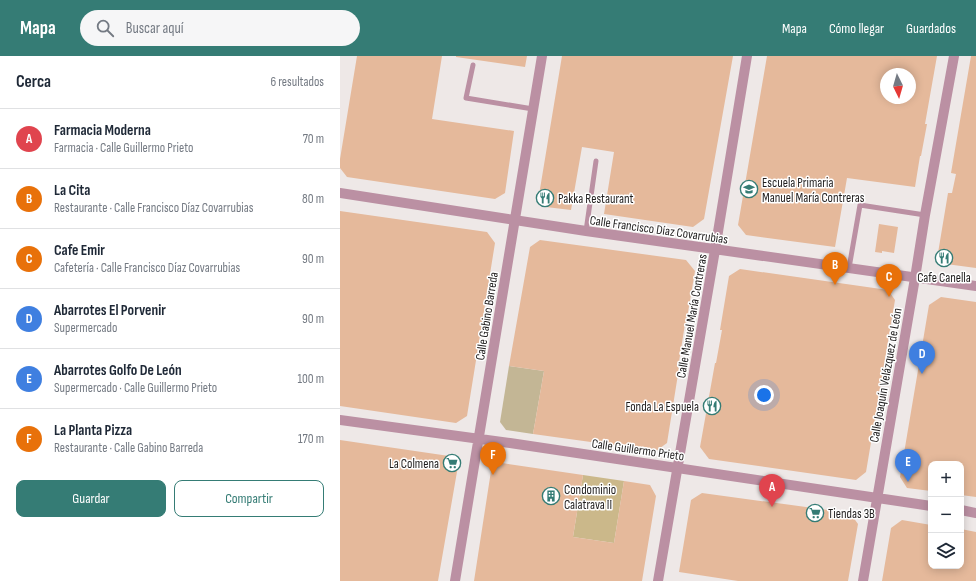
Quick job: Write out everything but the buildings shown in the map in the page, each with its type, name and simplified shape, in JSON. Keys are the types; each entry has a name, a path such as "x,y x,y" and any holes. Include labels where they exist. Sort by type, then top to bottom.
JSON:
{"street":[{"name":"Calle Gabino Barreda","path":"455,581 542,56"},
{"name":"Calle Manuel María Contreras","path":"658,581 747,56"},
{"name":"Calle Joaquín Velázquez de León","path":"863,581 925,216 954,56"},
{"name":"Calle Francisco Díaz Covarrubias","path":"340,193 586,232 976,286"},
{"name":"Calle Guillermo Prieto","path":"340,420 479,439 928,506"},
{"path":"964,511 976,513"}],"lane":[{"path":"473,65 466,98 533,109"},
{"path":"586,232 596,161"},
{"path":"849,268 860,205 925,216"}],"shaded area":[{"path":"509,366 544,371 533,434 506,430 500,422"},
{"path":"583,475 624,481 614,543 573,537"}],"place":[{"name":"Escuela Primaria Manuel María Contreras","path":"749,189"},
{"name":"Pakka Restaurant","path":"545,198"},
{"name":"Cafe Canella","path":"944,258"},
{"name":"La Cita","path":"835,285"},
{"name":"Cafe Emir","path":"889,297"},
{"name":"Abarrotes El Porvenir","path":"922,374"},
{"name":"Fonda La Espuela","path":"712,406"},
{"name":"La Colmena","path":"452,463"},
{"name":"La Planta Pizza","path":"493,475"},
{"name":"Abarrotes Golfo De León","path":"908,482"},
{"name":"Condominio Calatrava II","path":"551,496"},
{"name":"Farmacia Moderna","path":"772,507"},
{"name":"Tiendas 3B","path":"815,513"}]}
